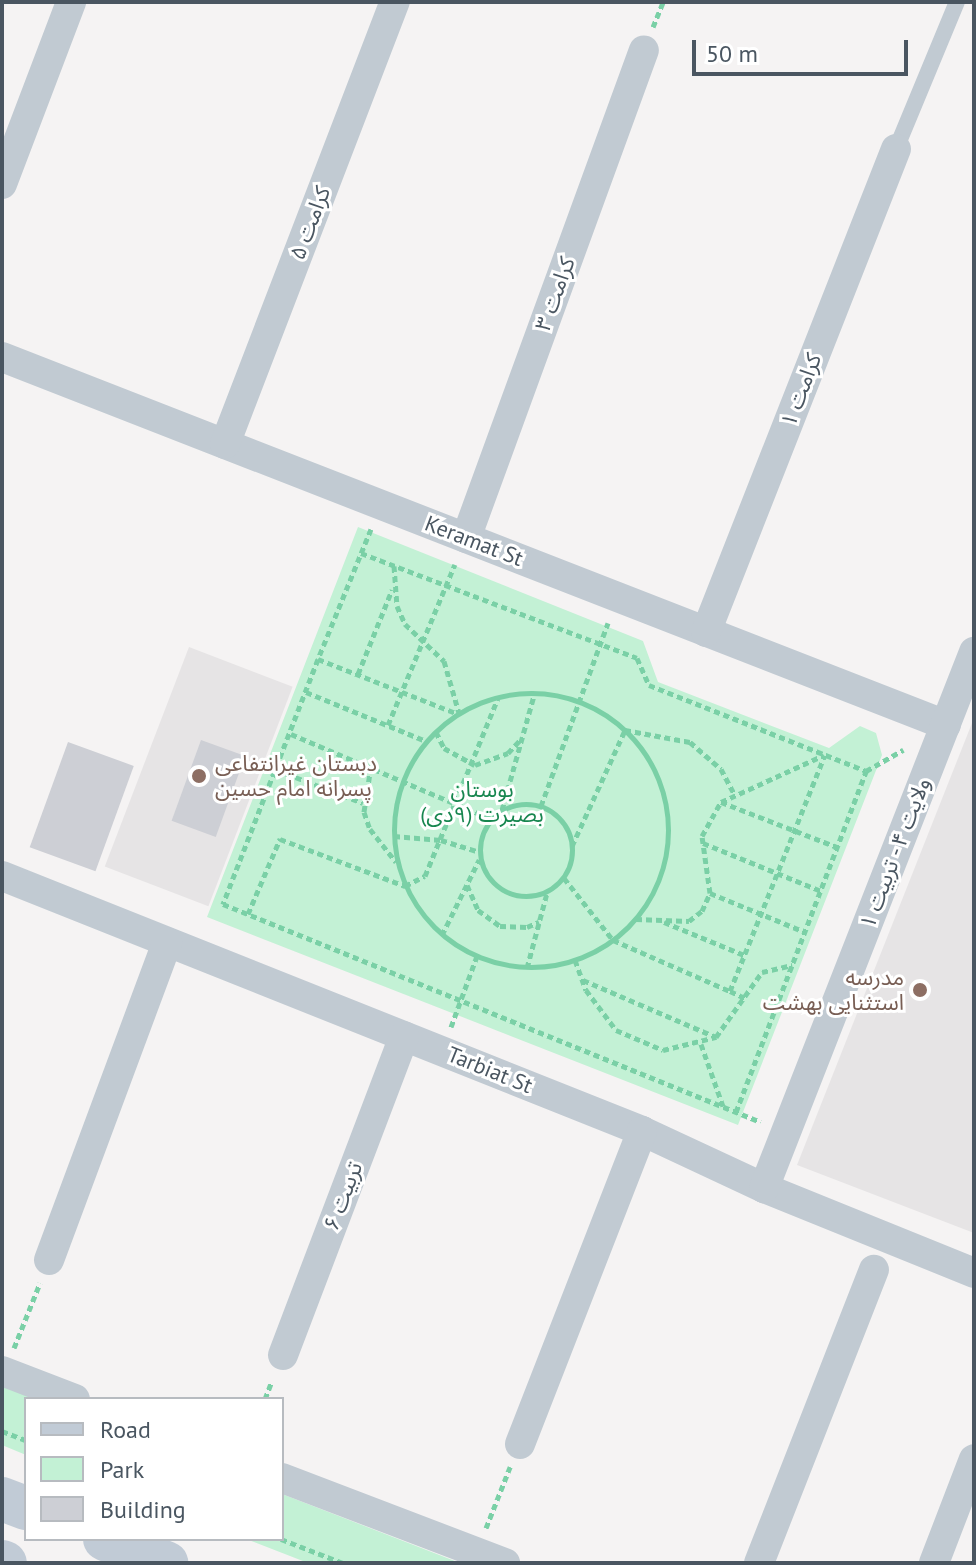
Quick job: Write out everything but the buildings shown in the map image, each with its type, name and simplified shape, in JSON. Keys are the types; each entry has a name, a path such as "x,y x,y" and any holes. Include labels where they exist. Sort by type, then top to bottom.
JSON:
{"main road":[{"path":"2,1499 24,1507"},
{"path":"110,1541 166,1563"}],"street":[{"path":"2,184 71,2"},
{"name":"کرامت ۵","path":"225,444 395,2"},
{"name":"کرامت ۳","path":"466,538 644,50"},
{"name":"کرامت ۱","path":"706,632 896,149"},
{"name":"Keramat St","path":"2,357 946,725"},
{"name":"ولایت ۴ - تربیت ۱","path":"764,1188 974,652"},
{"name":"Tarbiat St","path":"2,876 642,1131 764,1188 974,1273"},
{"path":"49,1260 167,942"},
{"name":"تربیت ۶","path":"283,1355 404,1036"},
{"path":"520,1444 642,1131"},
{"path":"759,1563 874,1270"},
{"path":"3,1372 70,1397"},
{"path":"944,1560 974,1459"},
{"path":"284,1479 505,1563"}],"lane":[{"path":"896,149 957,2"}],"path":[{"path":"381,505 223,904 786,1132"},
{"path":"388,725 466,538"},
{"path":"361,553 637,658 649,685 866,771 736,1112"},
{"path":"358,674 393,586 394,566"},
{"path":"393,586 405,624 444,661 459,714"},
{"path":"541,806 581,703 616,597"},
{"path":"318,659 459,714"},
{"path":"306,692 426,741"},
{"path":"502,811 535,692"},
{"path":"625,730 657,774 669,834 664,864 636,919 613,940 575,960 527,968 477,956 442,935 405,886 394,836 404,779 426,741 459,714 498,697 535,692 581,703 625,730 690,742 721,769 734,793"},
{"path":"248,914 280,839 405,886 425,876 498,697"},
{"path":"394,836 441,840 480,856 489,879 506,893 527,897 547,892 564,878 571,847 625,730"},
{"path":"436,731 444,748 469,764 498,759 523,737"},
{"path":"291,734 404,779 491,819"},
{"path":"636,919 689,921 702,911 710,893 703,843 708,820 721,802 734,793 825,755"},
{"path":"730,991 825,755"},
{"path":"371,766 363,803 370,829 398,863"},
{"path":"277,770 363,803"},
{"path":"721,802 837,847"},
{"path":"442,935 480,856 491,819 502,811 514,805 541,806 560,818 571,847"},
{"path":"703,843 821,891"},
{"path":"564,878 613,940 745,998"},
{"path":"467,885 478,910 500,926 539,922"},
{"path":"527,968 547,892"},
{"path":"710,893 805,932"},
{"path":"662,922 744,955"},
{"path":"443,1051 477,956"},
{"path":"575,960 600,1013 633,1041 663,1050 701,1044 716,1037 762,972 792,965"},
{"path":"582,980 716,1037"},
{"path":"701,1044 723,1107"},
{"path":"3,1372 49,1260"},
{"path":"2,1431 24,1439"},
{"path":"477,1552 520,1444"},
{"path":"284,1540 343,1563"}],"shaded area":[{"name":"دبستان غیرانتفاعی پسرانه امام حسین","path":"189,647 293,687 208,906 105,866"},
{"name":"مدرسه استثنایی بهشت","path":"974,718 974,1233 797,1165"}],"green space":[{"name":"بوستان بصیرت (۹دی)","path":"358,527 643,641 658,682 829,748 860,726 876,733 882,755 738,1125 207,917"},
{"path":"2,1385 32,1397 24,1397 24,1454 2,1445"},
{"path":"284,1495 460,1563 308,1563 251,1541 284,1541"}],"place":[{"name":"دبستان غیرانتفاعی پسرانه امام حسین","path":"199,776"},
{"name":"مدرسه استثنایی بهشت","path":"920,990"}]}
